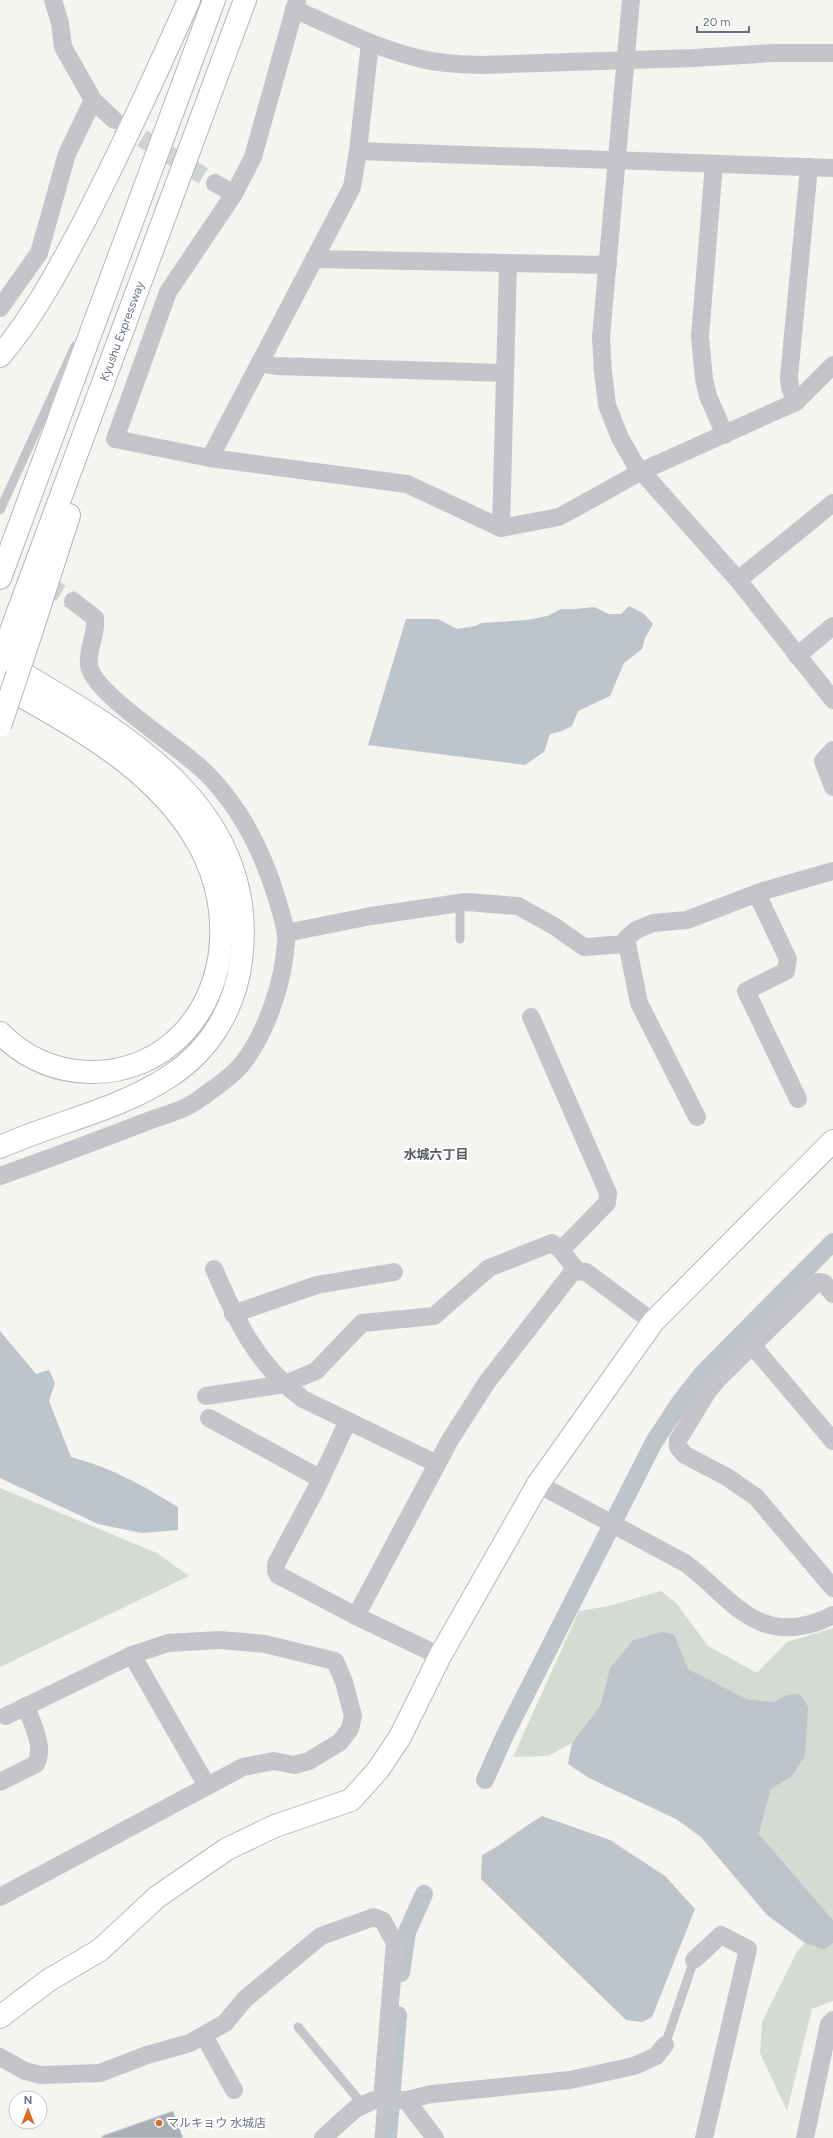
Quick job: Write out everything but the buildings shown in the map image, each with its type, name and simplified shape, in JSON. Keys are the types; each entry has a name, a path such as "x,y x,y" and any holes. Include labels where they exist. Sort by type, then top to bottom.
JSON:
{"main road":[{"path":"0,356 31,314 75,238 153,79 189,0"},
{"path":"0,578 214,0"},
{"name":"Kyushu Expressway","path":"0,661 24,625 138,290 245,0"},
{"path":"0,726 24,625"},
{"path":"0,661 111,726 160,765 180,784 211,823 224,846 233,869 243,920 240,973 233,998 223,1020 208,1042 191,1060 171,1076 144,1091 0,1147"},
{"path":"0,684 104,746 152,786 175,810 193,835 208,862 216,888 221,916 221,941 218,965 211,989 200,1012 186,1031 168,1048 147,1061 125,1069 106,1071 73,1071 49,1066 28,1056 0,1033"},
{"path":"0,2017 49,1980 100,1950 157,1897 227,1849 275,1826 351,1800 378,1770 400,1737 440,1656 538,1484 653,1322 833,1141"}],"street":[{"path":"52,0 60,23 63,47 93,100 114,120"},
{"path":"631,0 601,337 607,405 620,438 642,472 738,580 833,700"},
{"path":"833,53 774,52 694,58 480,65 449,64 411,56 370,43 295,4 253,157 234,194 168,292 115,438 210,458 407,484 501,528 560,517 642,472 796,402 833,365"},
{"path":"210,458 352,187 358,151 370,43"},
{"path":"0,308 39,253 67,154 93,100"},
{"path":"358,151 833,168"},
{"path":"714,164 700,336 704,379 708,396 725,435"},
{"path":"796,402 790,388 790,377 809,167"},
{"path":"215,183 234,194"},
{"path":"314,259 608,265"},
{"path":"501,528 508,263"},
{"path":"260,363 275,366 505,373"},
{"path":"738,580 833,503"},
{"path":"0,1176 193,1103 241,1066 260,1040 269,1016 283,962 286,933 269,873 242,818 208,774 115,700 98,682 89,667 89,656 96,624 95,618 74,601"},
{"path":"797,656 833,626"},
{"path":"833,750 823,761 833,787"},
{"path":"697,1117 639,1003 626,939 636,930 653,923 694,918 757,894 833,871"},
{"path":"757,894 788,958 786,971 746,991 798,1099"},
{"path":"286,933 371,916 460,902 518,906 554,926 584,947 627,944"},
{"path":"531,1017 608,1193 607,1202 561,1250"},
{"path":"206,1396 285,1384 316,1371 362,1324 434,1316 489,1268 552,1243 561,1250 577,1271"},
{"path":"214,1269 233,1314 262,1361 285,1384 303,1399 437,1464"},
{"path":"356,1616 450,1440 487,1382 571,1274 577,1271 586,1272 653,1322"},
{"path":"233,1314 317,1285 394,1272"},
{"path":"833,1294 824,1283 818,1282 720,1377 708,1391 678,1440 678,1447 684,1455 727,1477 756,1497 833,1588"},
{"path":"752,1345 833,1441"},
{"path":"209,1418 321,1479"},
{"path":"348,1421 321,1479 276,1564 276,1571 278,1575 356,1616 440,1656"},
{"path":"538,1484 685,1563 701,1574 716,1591 745,1614 771,1627 793,1628 820,1622 833,1615"},
{"path":"0,1897 243,1767 258,1763 274,1762 294,1765 309,1762 340,1742 350,1729 354,1716 344,1682 335,1661 265,1644 218,1640 168,1643 132,1655 6,1716"},
{"path":"132,1655 207,1786"},
{"path":"0,1782 36,1764 39,1758 40,1746 26,1706"},
{"path":"0,2057 25,2071 41,2075 100,2073 147,2055 190,2043 204,2036 225,2022 245,1999 321,1936 374,1917 383,1921 395,1943 382,2100"},
{"path":"694,1960 721,1935 748,1950 704,2138"},
{"path":"805,2138 829,2024 833,2020"},
{"path":"204,2036 234,2090"},
{"path":"323,2138 355,2109 374,2100 406,2100 432,2094 570,2080 634,2066 656,2056 665,2045"},
{"path":"406,2100 435,2138"}],"lane":[{"path":"0,510 126,235"},
{"path":"460,902 460,939"},
{"path":"665,2045 694,1960"},
{"path":"298,2027 363,2105"},
{"path":"379,2138 382,2100"}],"shaded area":[{"path":"629,606 643,613 653,624 645,638 642,649 624,663 610,696 578,711 572,726 562,731 550,734 544,752 525,765 368,745 406,619 438,619 457,629 475,626 482,623 527,620 547,616 561,609 594,607 609,614 621,614"},
{"path":"0,1331 36,1374 49,1370 55,1383 49,1401 71,1457 100,1466 126,1478 152,1491 178,1507 178,1530 142,1533 98,1524 0,1478"},
{"path":"0,1488 157,1553 189,1576 0,1667"},
{"path":"661,1591 677,1604 708,1646 757,1673 787,1642 833,1628 833,1920 759,1834 771,1789 791,1777 786,1695 774,1702 747,1699 688,1669 680,1652 632,1641 610,1668 600,1706 572,1743 548,1756 513,1757 579,1611 608,1606"},
{"path":"661,1632 674,1634 688,1669 747,1699 774,1702 786,1695 800,1694 808,1707 805,1756 791,1777 771,1789 759,1834 833,1920 833,1943 824,1950 805,1943 767,1915 701,1837 676,1819 589,1778 568,1764 572,1743 600,1706 610,1668 632,1641"},
{"path":"542,1816 610,1840 665,1876 695,1909 652,2017 642,2022 626,2020 481,1879 482,1855"},
{"path":"805,1943 824,1950 833,1943 833,2001 812,2009 787,2111 760,2053 762,2022 797,1952"}],"waterway":[{"path":"485,1780 505,1735 654,1442 681,1401 703,1373 833,1242"},
{"path":"401,1973 407,1932 424,1894"},
{"path":"388,2138 398,2015"}],"tunnel":[{"path":"119,124 215,183"},
{"path":"0,555 73,601"}],"place":[{"name":"マルキョウ 水城店","path":"159,2123"}],"district":[{"name":"水城六丁目","path":"436,1154"}]}
